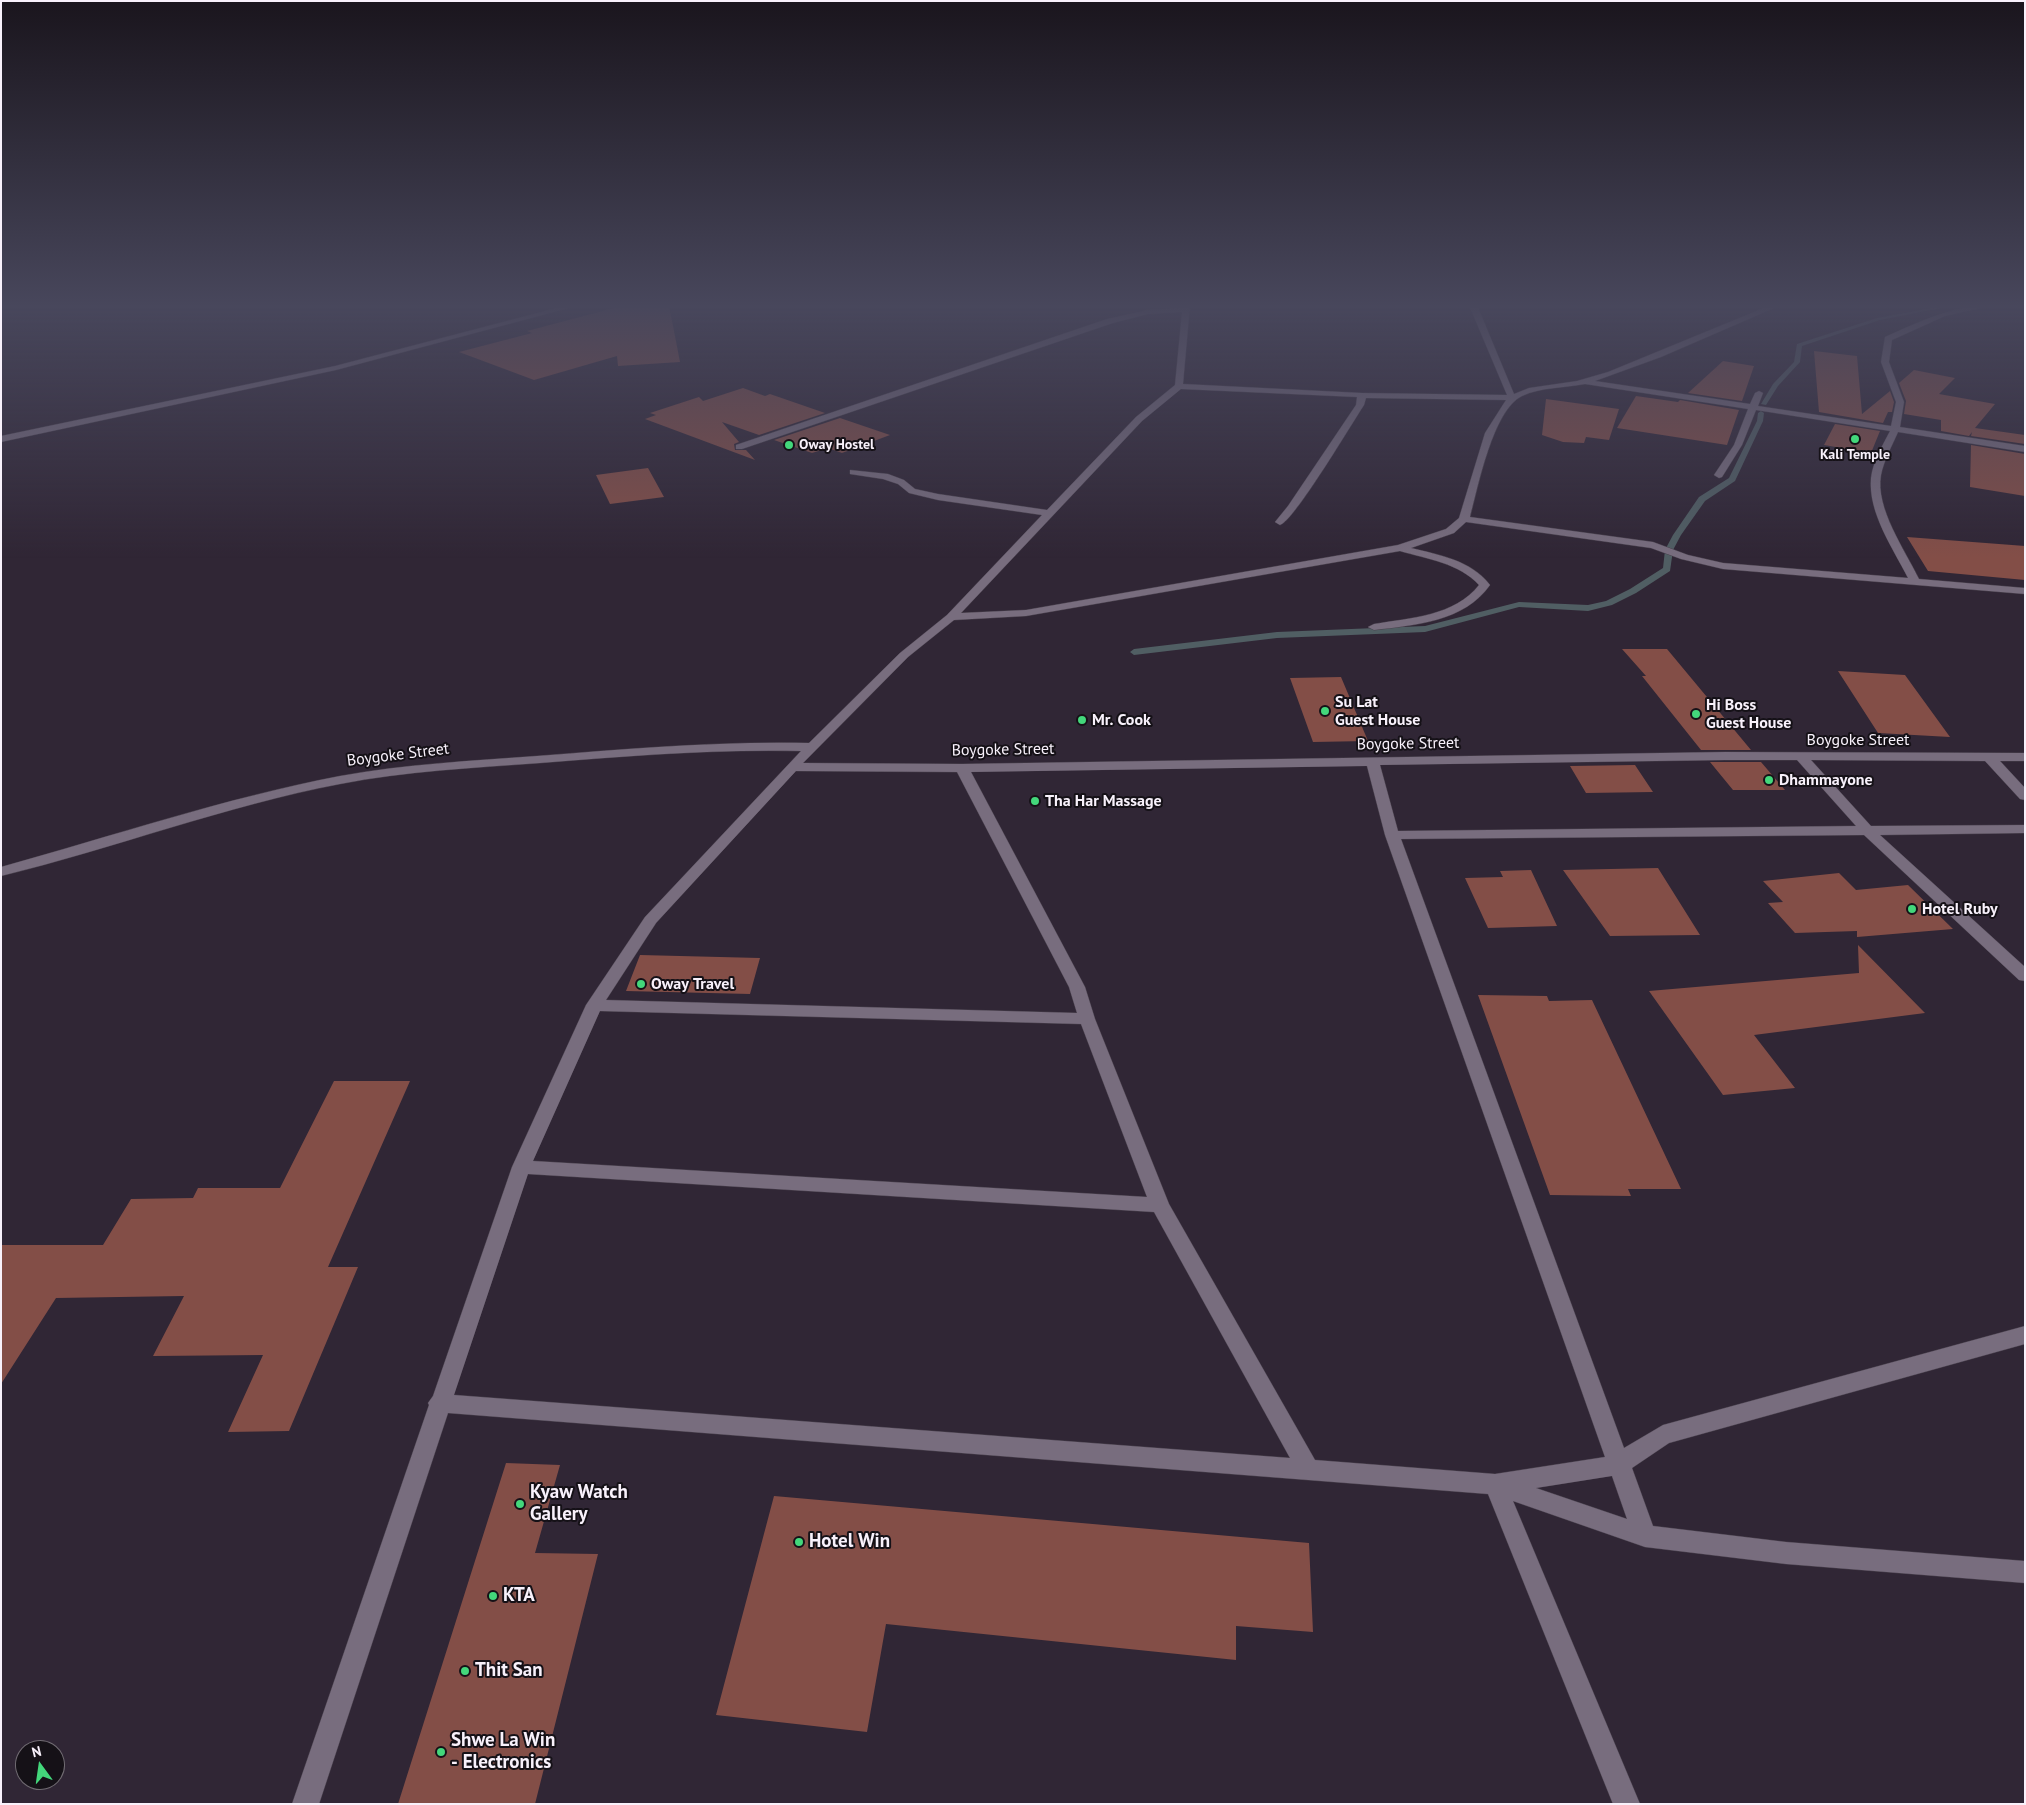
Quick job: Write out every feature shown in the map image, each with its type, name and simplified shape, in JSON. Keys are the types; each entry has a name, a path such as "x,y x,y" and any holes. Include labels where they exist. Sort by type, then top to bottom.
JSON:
{"street":[{"path":"1,439 236,389"},
{"path":"739,447 909,389"},
{"path":"304,1804 426,1451 439,1403 521,1167 594,1005 650,920 792,767 904,655 951,617 1139,419 1175,389"},
{"path":"1245,389 1362,395 1512,398"},
{"path":"1508,389 1512,398"},
{"path":"951,617 1026,613 1400,548 1450,532 1464,519 1489,433 1512,398 1522,392 1539,389"},
{"path":"1631,389 2025,449"},
{"path":"1895,389 1900,402 1895,430 1879,465 1876,478 1878,506 1915,581"},
{"path":"1719,475 1738,445 1759,393"},
{"path":"1280,522 1292,508 1360,405 1362,395"},
{"path":"853,472 885,476 901,482 912,491 938,497 1050,513"},
{"path":"1464,519 1652,545 1685,557 1724,566 2025,591"},
{"path":"1374,627 1408,622 1455,610 1479,596 1485,585 1480,577 1468,570 1400,548"},
{"name":"Boygoke Street","path":"1,872 264,797 340,780 402,770 646,750 758,746 811,747"},
{"name":"Boygoke Street","path":"792,767 962,768 1725,756 1802,758 2025,757"},
{"path":"1989,757 2025,796"},
{"path":"1802,758 1866,829 2025,976"},
{"path":"1373,762 1392,835 1645,1536"},
{"path":"962,768 1078,987 1087,1019 1160,1205 1308,1471"},
{"path":"1392,835 1866,829 2025,829"},
{"path":"594,1005 1087,1019"},
{"path":"521,1167 1160,1205"},
{"path":"439,1403 1495,1484 1618,1465 1663,1435 2025,1335"},
{"path":"1495,1484 1645,1536 1786,1553 2025,1572"},
{"path":"1495,1484 1627,1804"}],"building":[{"path":"739,389 746,389 765,396 770,394 825,413 759,435 722,422 739,442 734,444 735,450 746,450 755,460 645,419 656,415 650,413 699,397 703,401"},
{"path":"1692,389 1746,389 1742,401 1688,393"},
{"path":"1817,389 1860,389 1862,414 1890,391 1894,402 1892,412 1888,412 1883,423 1819,412"},
{"path":"1901,389 1944,389 1939,394 1995,404 1975,428 2025,435 2025,444 1971,436 1972,432 1969,436 1941,431 1941,420 1904,414 1906,401"},
{"path":"1636,396 1678,402 1680,400 1739,410 1727,445 1617,428"},
{"path":"1546,399 1619,409 1609,440 1586,437 1584,443 1563,442 1542,435"},
{"path":"840,418 890,435 842,453 828,448 812,453 774,440"},
{"path":"1835,424 1880,431 1871,453 1824,445"},
{"path":"1971,445 2025,454 2025,496 1970,487"},
{"path":"648,468 664,497 610,504 596,475"},
{"path":"1907,537 2025,546 2025,580 1928,571"},
{"path":"1622,649 1667,649 1751,750 1701,750 1642,676 1646,676"},
{"path":"1838,671 1905,675 1950,737 1878,733"},
{"path":"1341,677 1368,741 1313,742 1290,678"},
{"path":"1710,762 1761,762 1785,790 1733,790"},
{"path":"1635,765 1653,792 1586,793 1570,766"},
{"path":"1658,868 1700,935 1610,936 1563,870"},
{"path":"1531,870 1557,926 1488,928 1465,878 1503,877 1500,871"},
{"path":"1839,873 1856,890 1908,885 1953,929 1857,937 1857,931 1795,933 1768,903 1783,902 1763,881"},
{"path":"1858,945 1925,1013 1754,1035 1795,1088 1723,1095 1649,991 1859,973"},
{"path":"640,955 760,958 750,994 626,991"},
{"path":"1478,995 1547,996 1549,1001 1592,1000 1681,1189 1628,1189 1631,1196 1550,1195"},
{"path":"334,1081 410,1081 328,1267 358,1267 289,1431 228,1432 263,1355 153,1356 184,1296 56,1298 1,1384 1,1245 103,1245 131,1199 193,1198 198,1188 280,1188"},
{"path":"506,1463 560,1465 535,1553 598,1554 535,1804 398,1804"},
{"path":"774,1496 1309,1543 1313,1632 1236,1626 1236,1660 886,1624 867,1732 716,1715"}],"waterway":[{"path":"1764,404 1773,389"},
{"path":"1134,652 1277,635 1425,629 1519,604 1588,608 1609,603 1633,591 1667,569 1669,550 1702,499 1732,479 1760,421 1761,413"}],"place":[{"name":"Kali Temple","path":"1855,439"},
{"name":"Oway Hostel","path":"789,445"},
{"name":"Su Lat Guest House","path":"1325,711"},
{"name":"Hi Boss Guest House","path":"1696,714"},
{"name":"Mr. Cook","path":"1082,720"},
{"name":"Dhammayone","path":"1769,780"},
{"name":"Tha Har Massage","path":"1035,801"},
{"name":"Hotel Ruby","path":"1912,909"},
{"name":"Oway Travel","path":"641,984"},
{"name":"Kyaw Watch Gallery","path":"520,1504"},
{"name":"Hotel Win","path":"799,1542"},
{"name":"KTA","path":"493,1596"},
{"name":"Thit San","path":"465,1671"},
{"name":"Shwe La Win - Electronics","path":"441,1752"}]}
